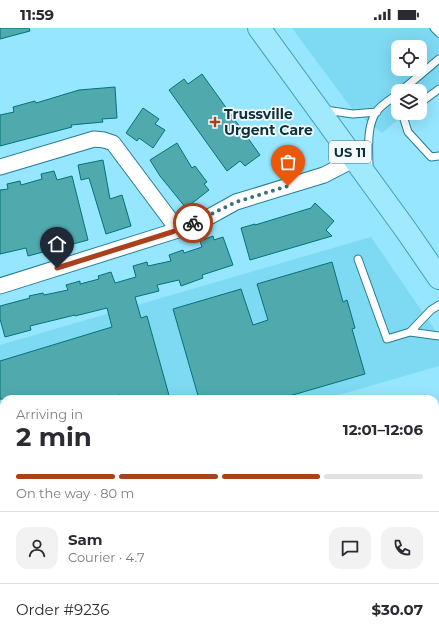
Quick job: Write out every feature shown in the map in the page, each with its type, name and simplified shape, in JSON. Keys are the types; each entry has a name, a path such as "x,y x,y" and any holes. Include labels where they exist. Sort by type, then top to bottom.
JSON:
{"main road":[{"name":"US 11","path":"259,28 355,159 439,278"}],"street":[{"path":"0,167 94,139 113,143 178,230"},
{"path":"0,286 178,230 207,218 236,202 324,175 355,159"}],"lane":[{"path":"434,28 439,33"},
{"path":"409,84 439,59"},
{"path":"427,98 439,89"},
{"path":"369,179 370,131 377,112 391,100"},
{"path":"318,109 353,114 377,112"},
{"path":"404,120 408,132 431,156 439,156"},
{"path":"358,259 387,339 410,332 439,336"},
{"path":"410,332 431,310 439,305"}],"shaded area":[{"path":"292,28 439,28 439,85 427,95 427,84 391,84 391,120 398,120 382,133 352,109"},
{"path":"371,237 439,336 439,366 339,395 0,395 0,345"}],"building":[{"path":"0,28 29,28 30,31 0,39"},
{"name":"Trussville Urgent Care","path":"202,74 260,155 245,166 240,161 227,171 169,90 184,79 188,84"},
{"path":"115,87 117,118 102,119 103,122 71,125 72,127 0,146 0,115 14,112 13,107 35,101 36,103 79,90"},
{"path":"143,108 159,119 155,124 165,130 153,148 139,138 137,141 126,133"},
{"path":"177,143 192,168 195,166 207,182 204,184 209,190 186,208 160,176 150,160"},
{"path":"103,160 110,199 122,195 131,226 106,234 89,178 81,180 78,165"},
{"path":"54,171 57,180 72,176 88,240 28,256 26,248 0,254 0,190 8,189 7,184 20,181 21,185 42,179 41,174"},
{"path":"315,203 334,221 326,230 332,236 250,260 241,228 311,208"},
{"path":"213,236 214,240 223,237 233,265 202,275 203,278 181,286 179,280 157,285 159,291 135,297 141,318 147,316 169,395 0,395 0,361 112,327 107,308 30,326 31,330 5,337 0,319 0,306 30,298 29,296 43,293 44,295 68,290 66,285 80,281 80,284 99,279 98,276 111,272 115,283 136,277 133,266 147,262 148,266 171,261 169,255 183,250 184,253 202,247 200,241"},
{"path":"332,262 343,302 347,300 355,328 352,329 365,374 293,395 198,395 173,309 241,289 253,325 268,320 257,284"}],"way so far":[{"path":"193,223 207,218 236,202 288,186"}],"place":[{"name":"Trussville Urgent Care","path":"215,122"}],"route":[{"path":"57,268 172,232 193,223"}]}
